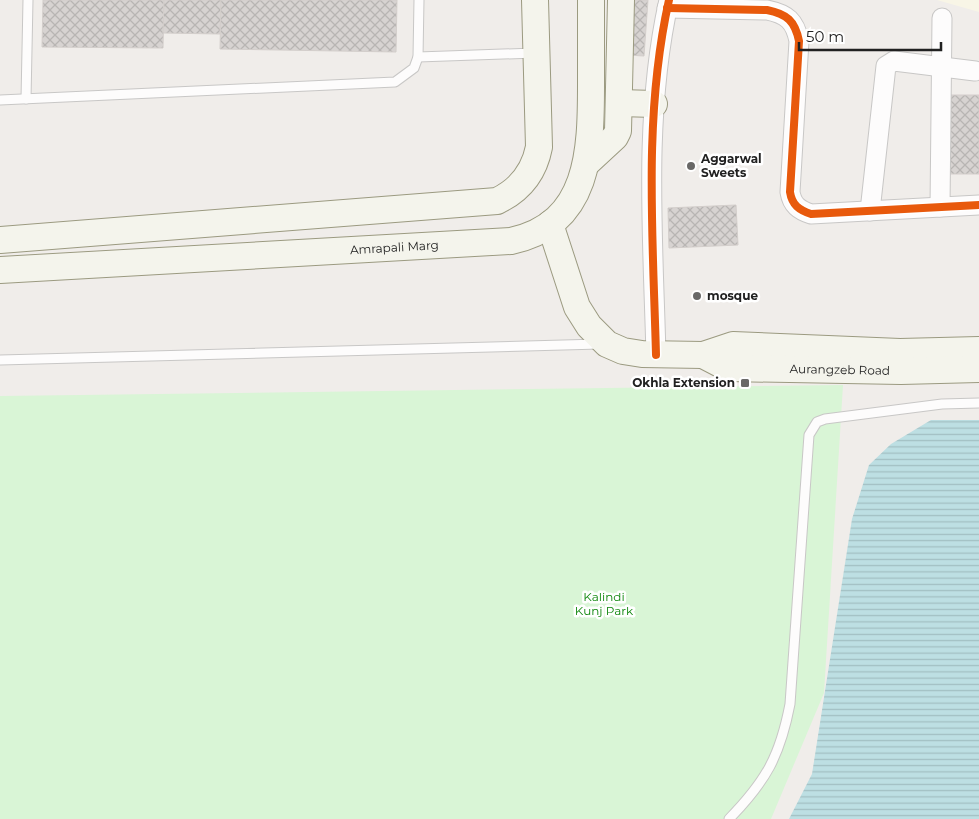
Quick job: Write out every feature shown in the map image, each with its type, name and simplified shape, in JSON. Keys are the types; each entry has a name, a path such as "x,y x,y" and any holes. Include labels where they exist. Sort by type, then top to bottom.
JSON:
{"main road":[{"path":"0,240 497,201 514,193 530,174 539,147 535,0"},
{"name":"Amrapali Marg","path":"0,270 511,241 529,237 550,224 566,207 579,187 588,162 591,132 591,0"},
{"path":"588,162 616,137 618,131 621,0"},
{"path":"620,103 654,104"},
{"name":"Aurangzeb Road","path":"550,224 577,308 589,326 607,344 623,351 656,355 703,355 733,345 900,352 979,350"},
{"name":"Aurangzeb Road","path":"703,355 728,368 901,372 979,370"}],"street":[{"path":"656,355 652,163 654,104 668,4 768,10 781,13 790,19 796,28 799,41 791,199 799,209 811,214 979,205"},
{"path":"940,207 942,18"},
{"path":"870,211 886,66 894,62 975,70"}],"lane":[{"path":"26,99 28,0"},
{"path":"0,100 395,82 414,68 418,57 419,0"},
{"path":"418,57 535,53"},
{"path":"0,360 607,344"},
{"path":"729,819 767,775 777,756 785,732 790,704 809,435 812,427 816,422 825,419 942,404 979,403"}],"shaded area":[{"path":"937,0 979,0 979,12"}],"green space":[{"name":"Kalindi Kunj Park","path":"843,385 824,693 771,819 0,819 0,396"}],"water":[{"path":"931,420 979,420 979,819 789,819 812,774 852,519 869,465 891,444"}],"building":[{"path":"43,0 164,0 163,48 42,47"},
{"path":"164,0 221,0 220,34 163,33"},
{"path":"221,0 397,0 396,52 220,49"},
{"path":"631,0 648,0 644,56 627,55"},
{"path":"949,95 979,95 979,174 949,174"},
{"path":"736,205 738,245 669,248 668,208"}],"cycle path":[{"path":"656,355 652,221 653,132 661,44 669,0"},
{"path":"667,8 767,10 785,16 792,23 799,41 790,192 794,204 803,211 811,214 979,205"}],"place":[{"name":"Aggarwal Sweets","path":"691,166"},
{"name":"mosque","path":"697,296"},
{"name":"Okhla Extension","path":"745,383"}]}
